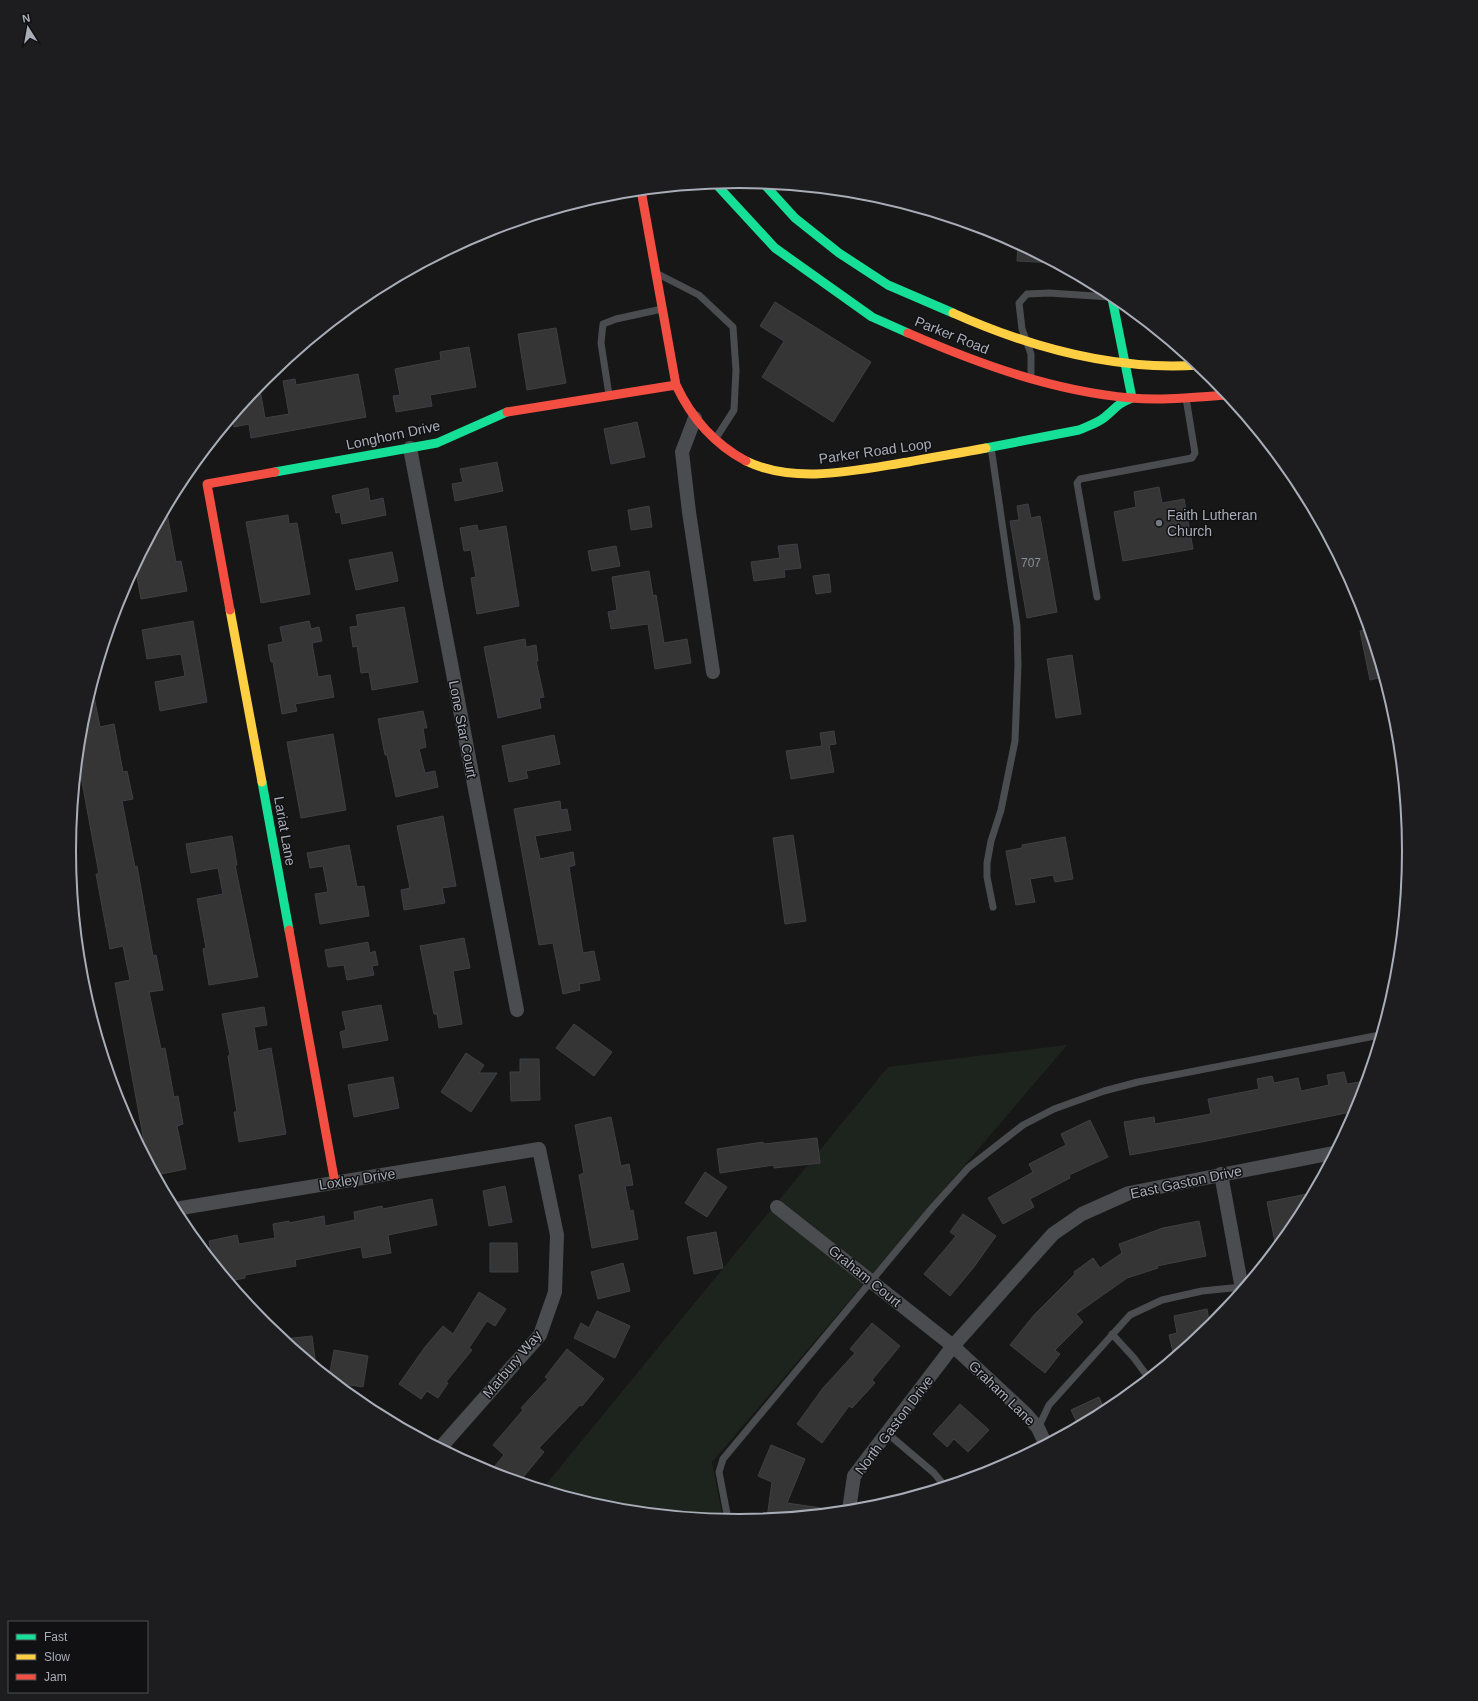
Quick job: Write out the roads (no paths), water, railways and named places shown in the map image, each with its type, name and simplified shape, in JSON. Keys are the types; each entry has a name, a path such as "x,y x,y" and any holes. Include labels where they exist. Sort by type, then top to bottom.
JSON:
{"street":[{"name":"Parker Road","path":"720,188 775,248 872,317 931,343 984,364 1031,379 1077,390 1132,398 1186,398 1221,396"},
{"name":"Parker Road","path":"768,189 795,218 839,253 888,285 984,327 1027,342 1099,359 1169,367 1190,366"},
{"name":"Parker Road Loop","path":"642,195 676,385 685,405 695,418 738,457 752,464 772,470 816,474 855,471 1079,430 1092,425 1105,417 1119,403 1132,398"},
{"path":"1113,303 1132,398"},
{"name":"Longhorn Drive","path":"207,484 437,443 505,412 676,385"},
{"path":"695,418 682,452 689,512 713,672"},
{"name":"Lone Star Court","path":"410,448 517,1010"},
{"name":"Lariat Lane","path":"207,484 335,1183"},
{"name":"Loxley Drive","path":"182,1209 539,1149"},
{"name":"Marbury Way","path":"444,1444 540,1335 555,1292 557,1235 539,1149"},
{"name":"East Gaston Drive","path":"953,1346 1053,1234 1082,1214 1128,1193 1221,1174 1327,1157"},
{"path":"1221,1174 1241,1283"},
{"name":"Graham Court","path":"777,1207 953,1346"},
{"name":"Graham Lane","path":"953,1346 1026,1414 1038,1428 1043,1439"},
{"name":"North Gaston Drive","path":"850,1504 854,1476 953,1346"}],"lane":[{"path":"656,273 699,294 733,328 736,370 734,410 716,438"},
{"path":"1031,379 1031,354 1022,329 1019,303 1027,294 1100,295"},
{"path":"609,396 600,343 603,324 616,318 663,309"},
{"path":"1097,597 1077,483 1080,479 1192,458 1195,453 1186,398"},
{"path":"991,447 1017,626 1018,646 1015,741 1001,810 991,841 987,863 987,877 993,907"},
{"path":"727,1513 719,1472 722,1458 968,1168 1023,1125 1054,1109 1104,1091 1138,1082 1375,1036"},
{"path":"1038,1428 1049,1405 1130,1315 1162,1300 1202,1291 1237,1288"},
{"path":"1112,1334 1134,1358 1146,1374"},
{"path":"887,1433 934,1473 941,1481"}],"place":[{"name":"Faith Lutheran Church","path":"1159,523"}]}
